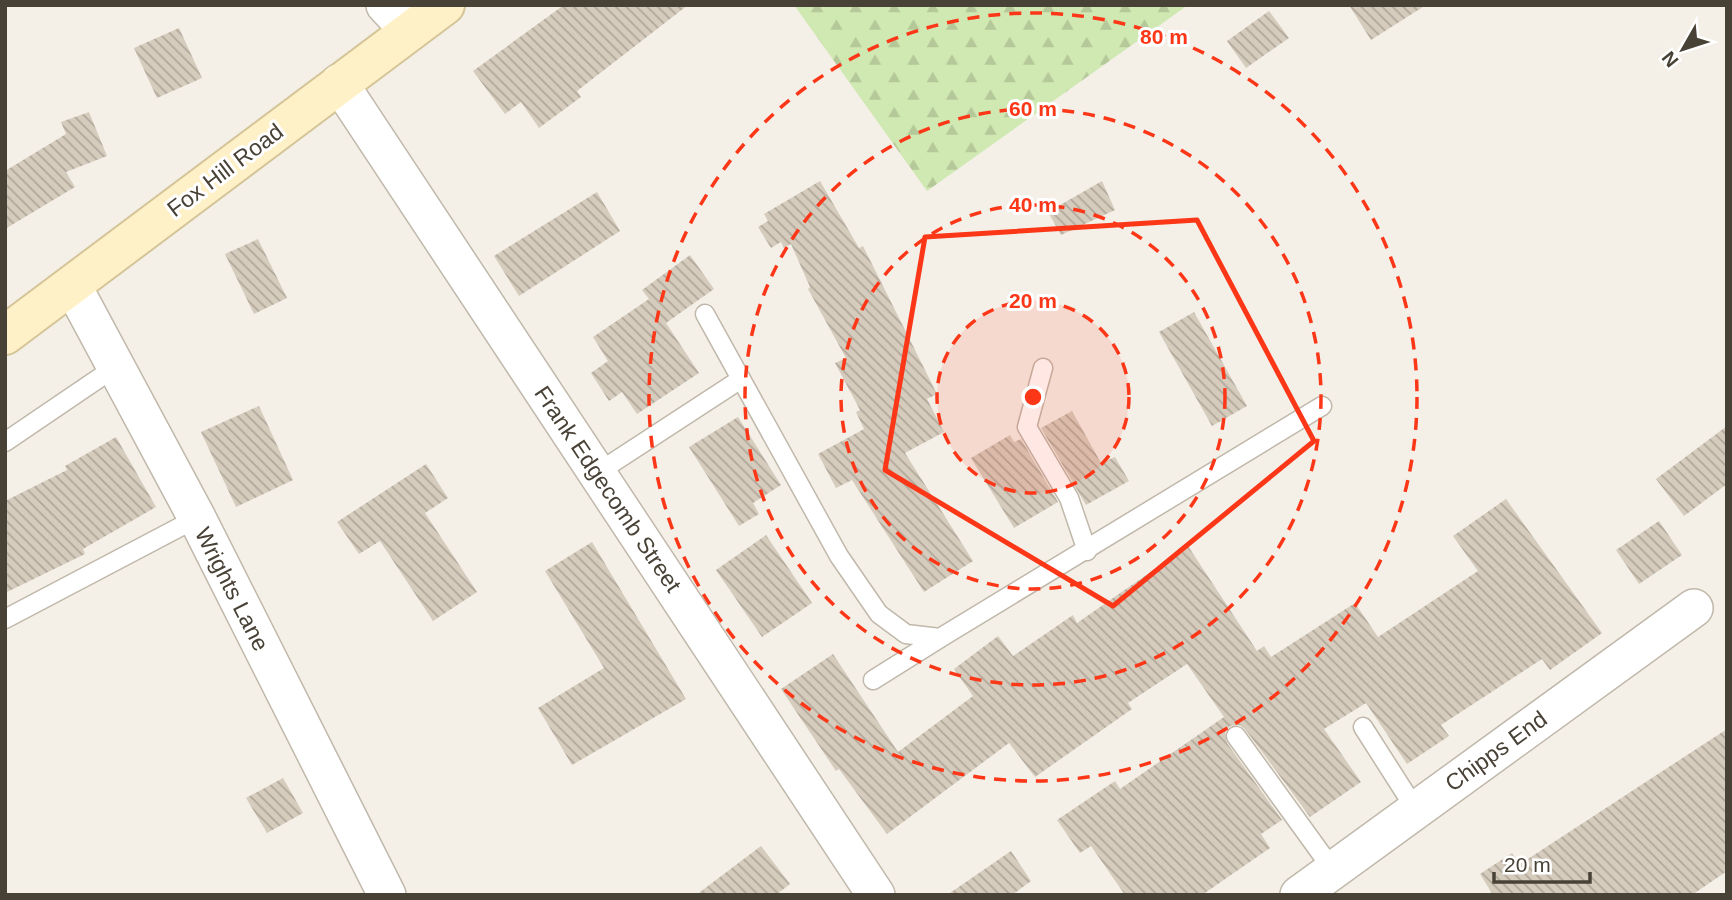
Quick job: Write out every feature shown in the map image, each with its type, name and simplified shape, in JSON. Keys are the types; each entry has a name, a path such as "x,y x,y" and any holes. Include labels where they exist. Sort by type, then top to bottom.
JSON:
{"main road":[{"name":"Fox Hill Road","path":"5,335 339,83 397,18 445,5"}],"street":[{"name":"Frank Edgecomb Street","path":"339,83 876,895"},
{"name":"Wrights Lane","path":"72,285 197,519 387,895"},
{"name":"Chipps End","path":"1299,895 1693,608"}],"lane":[{"path":"705,314 839,556 879,614 906,634 940,638"},
{"path":"5,442 114,368"},
{"path":"1043,368 1027,427 1069,498 1087,551"},
{"path":"597,473 741,379"},
{"path":"873,680 1322,406"},
{"path":"5,619 197,519"},
{"path":"1363,727 1416,810"},
{"path":"1236,736 1333,870"}],"highlighted area":[{"path":"1197,220 1314,441 1113,606 885,470 925,237"}],"green space":[{"path":"794,5 1188,5 927,191"}],"building":[{"path":"564,5 688,5 577,91 581,97 539,128 521,102 505,114 473,71"},
{"path":"1349,5 1426,5 1371,40"},
{"path":"1269,11 1289,38 1246,68 1227,41"},
{"path":"179,28 202,78 157,98 134,48"},
{"path":"89,112 107,156 66,172 75,187 5,229 5,171 66,134 61,122"},
{"path":"820,181 859,248 863,246 937,394 927,399 944,432 905,453 973,561 924,592 852,480 836,488 818,454 864,429 856,412 860,410 835,363 846,358 808,289 810,287 791,244 784,248 781,242 771,248 758,227 768,221 764,214"},
{"path":"1102,181 1115,210 1061,235 1048,212"},
{"path":"597,192 620,231 519,296 494,256"},
{"path":"258,239 287,298 254,314 225,254"},
{"path":"690,255 714,289 666,323 699,373 637,414 622,392 609,401 591,373 608,361 593,337 649,299 642,290"},
{"path":"1194,312 1247,406 1212,426 1159,332"},
{"path":"259,406 293,480 236,507 201,432"},
{"path":"1072,411 1101,463 1115,457 1129,481 1086,505 1041,428"},
{"path":"738,417 781,485 753,503 759,514 739,526 689,447"},
{"path":"1727,426 1727,484 1684,516 1656,479"},
{"path":"1010,435 1014,442 1021,439 1058,502 1014,528 971,458"},
{"path":"116,437 156,507 83,549 85,554 5,593 5,501 67,470 65,466"},
{"path":"426,464 448,498 425,513 477,592 433,621 380,541 359,554 337,522"},
{"path":"1506,499 1602,633 1550,670 1542,659 1441,725 1449,736 1407,764 1366,703 1324,729 1361,782 1310,817 1245,729 1240,725 1230,726 1225,732 1227,743 1282,820 1261,834 1270,848 1202,895 1125,895 1091,846 1080,853 1057,820 1115,781 1120,789 1224,717 1187,664 1128,703 1132,709 1035,777 1009,743 887,834 839,769 836,771 781,689 833,654 898,752 973,696 954,669 998,636 1013,656 1073,615 1077,623 1188,546 1257,651 1264,646 1271,657 1355,603 1378,637 1478,571 1453,536"},
{"path":"1659,521 1682,555 1639,584 1616,550"},
{"path":"766,535 812,603 762,637 716,570"},
{"path":"592,542 686,699 572,765 538,708 604,668 545,571"},
{"path":"1727,729 1727,871 1692,895 1493,895 1480,874 1512,853 1520,864"},
{"path":"283,778 303,813 267,833 246,798"},
{"path":"761,846 790,884 776,895 696,895"},
{"path":"1011,851 1031,881 1012,895 947,895"}]}
